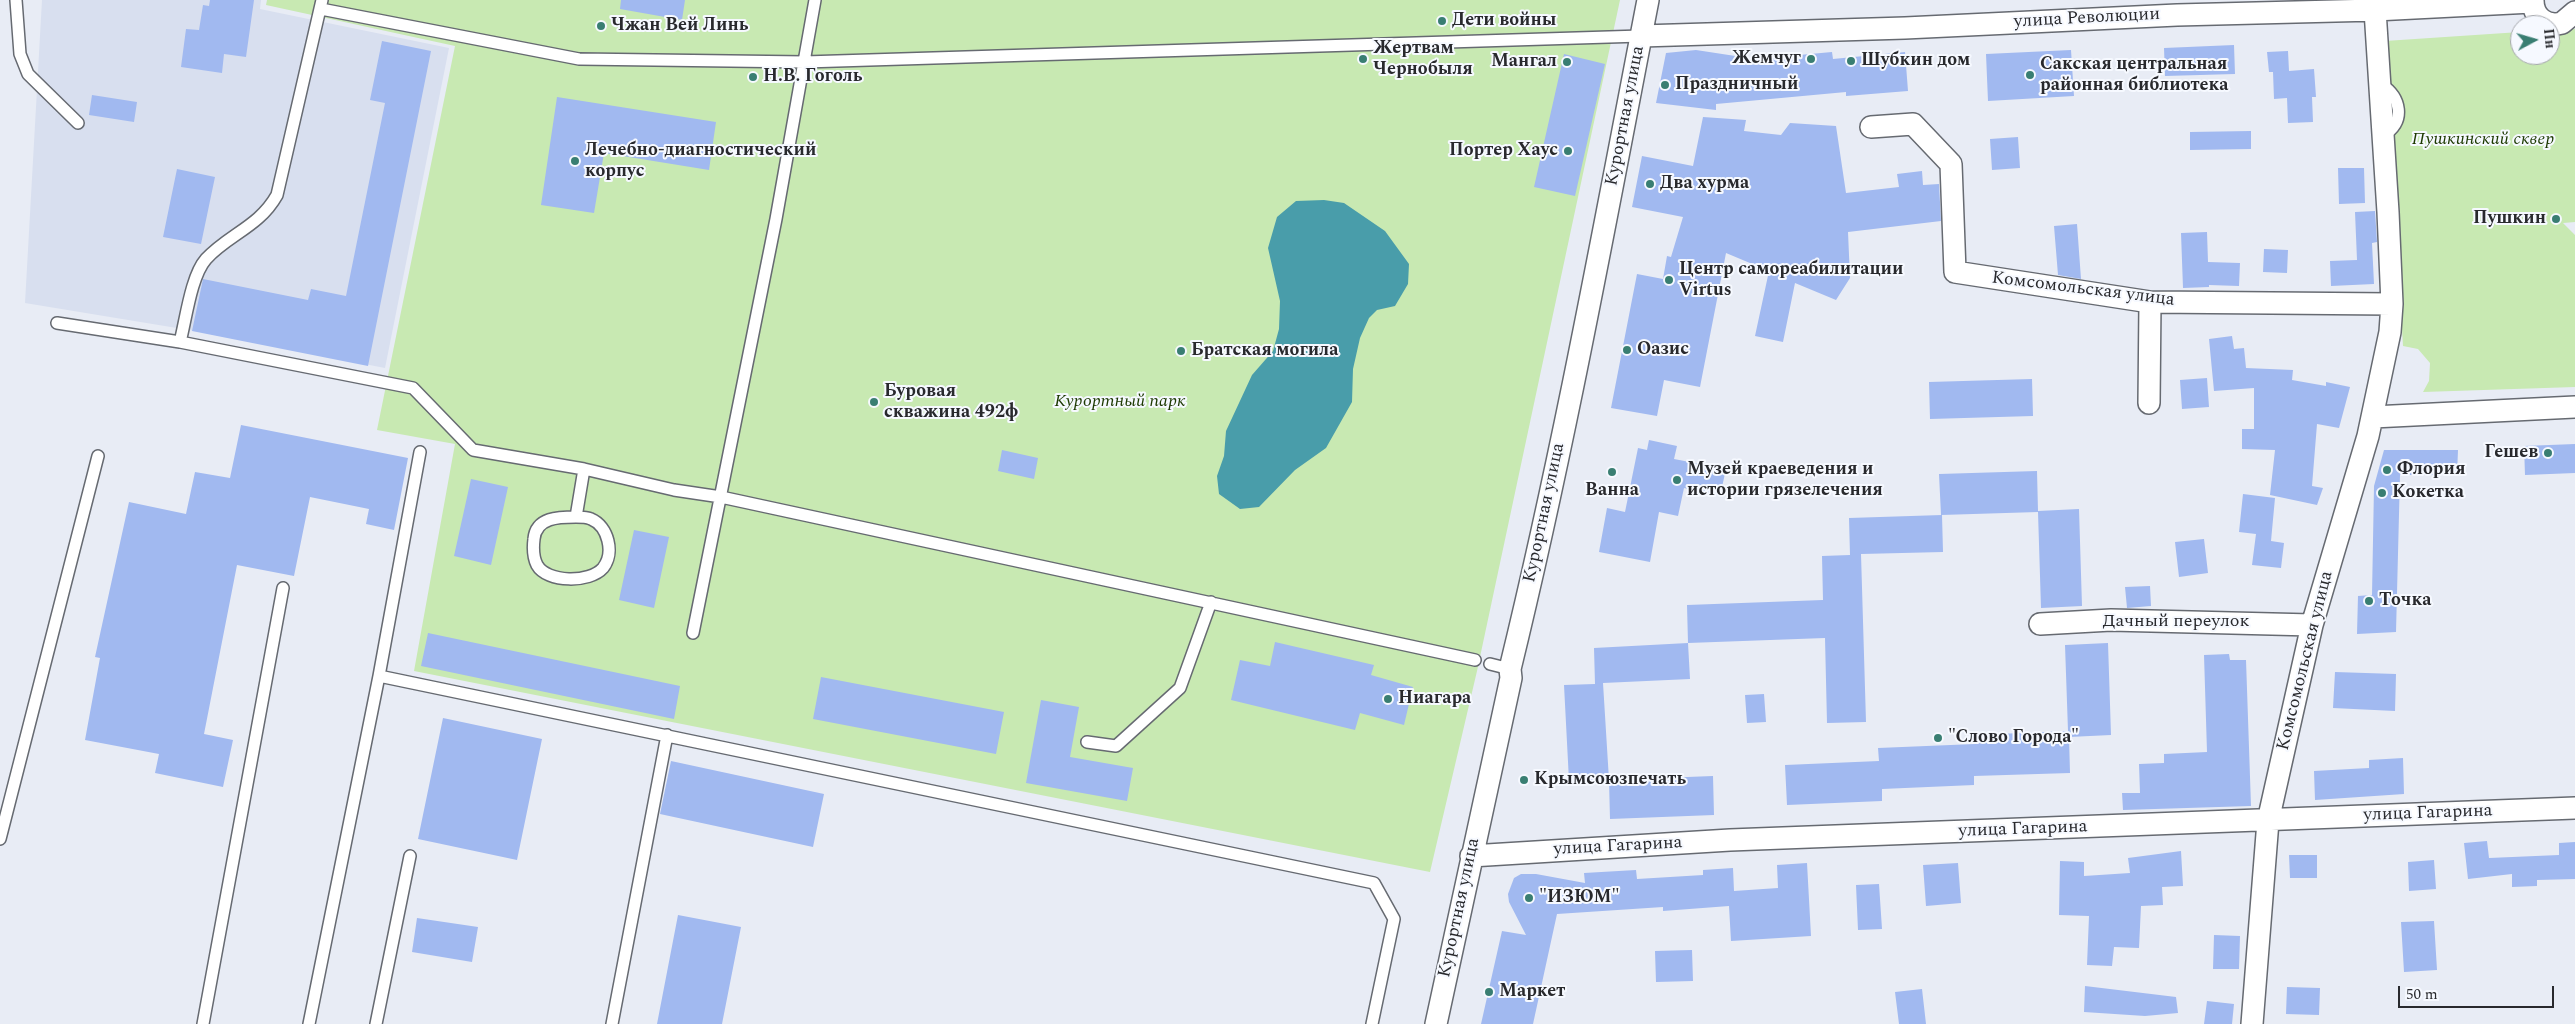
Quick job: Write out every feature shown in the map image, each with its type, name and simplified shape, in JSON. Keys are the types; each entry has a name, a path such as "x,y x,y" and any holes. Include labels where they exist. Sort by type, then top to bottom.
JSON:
{"street":[{"name":"Курортная улица","path":"1436,1024 1511,678 1500,666 1528,594 1648,0"},
{"name":"улица Революции","path":"1641,36 1896,28 2179,8 2375,10 2532,1 2536,14 2548,24 2562,23 2575,12"},
{"name":"Комсомольская улица","path":"2252,1024 2268,820 2312,625 2373,417 2390,332 2392,304 2384,134 2375,10"},
{"name":"Комсомольская улица","path":"1871,127 1913,124 1951,164 1955,272 2150,302 2392,304"},
{"path":"2149,403 2150,302"},
{"path":"2373,417 2575,407"},
{"name":"Дачный переулок","path":"2040,624 2111,620 2312,625"},
{"name":"улица Гагарина","path":"1471,856 1730,840 2575,808"}],"lane":[{"path":"16,0 20,54 28,74 78,122"},
{"path":"693,633 805,62 815,0"},
{"path":"180,342 197,273 205,260 261,217 277,196 327,5 579,59 805,62 1641,36"},
{"path":"58,323 180,342 413,388 473,450 584,469 674,490 721,497 1475,660"},
{"path":"309,1024 379,676 420,452"},
{"path":"0,839 98,456"},
{"path":"576,516 584,469"},
{"path":"557,516 576,516 591,519 602,528 608,537 609,553 603,568 592,575 575,579 552,576 538,566 533,549 535,533 543,522 557,516"},
{"path":"204,1024 283,588"},
{"path":"1087,742 1116,746 1180,688 1211,602"},
{"path":"379,676 1374,883 1394,919 1372,1024"},
{"path":"612,1024 667,735"},
{"path":"376,1024 410,856"}],"shaded area":[{"path":"42,0 261,0 260,9 449,48 385,368 195,331 25,303"}],"green space":[{"name":"Курортный парк","path":"267,0 1620,0 1477,671 1430,872 414,671 455,444 377,430 455,46 266,5"},
{"name":"Пушкинский сквер","path":"2575,29 2575,222 2563,223 2575,235 2575,387 2423,392 2429,381 2430,363 2418,349 2403,346 2385,41 2510,33 2510,65 2560,65 2560,30"}],"water":[{"path":"1324,200 1344,203 1385,231 1409,264 1408,284 1395,306 1377,310 1369,318 1360,338 1353,369 1352,402 1326,448 1295,470 1259,507 1240,509 1219,494 1217,476 1224,456 1226,431 1252,375 1273,351 1279,329 1280,301 1268,248 1277,217 1296,201"}],"building":[{"path":"210,0 254,0 246,57 224,54 222,73 181,67 186,29 199,30 203,5 209,6"},
{"path":"621,0 685,0 682,20 620,9"},
{"path":"382,41 431,51 368,366 192,331 203,279 308,300 311,289 346,296 385,103 370,100"},
{"path":"2234,45 2235,74 2165,76 2164,48"},
{"path":"1696,50 1755,59 1832,52 1833,59 1905,52 1908,91 1846,96 1846,92 1716,104 1716,110 1656,103 1666,53"},
{"name":"Сакская центральная районная библиотека","path":"2071,50 2074,96 1988,101 1986,54"},
{"path":"2288,51 2289,71 2314,69 2316,97 2312,97 2313,122 2288,123 2287,98 2274,99 2273,72 2269,72 2267,52"},
{"path":"1564,54 1605,64 1575,196 1534,187"},
{"path":"92,95 137,102 134,122 89,115"},
{"name":"Лечебно-диагностический корпус","path":"557,97 716,122 709,170 604,153 594,213 541,205"},
{"path":"1703,117 1746,120 1744,131 1781,135 1790,123 1836,126 1846,193 1899,187 1897,174 1922,171 1923,185 1939,184 1941,221 1848,232 1850,278 1836,300 1795,283 1783,342 1755,336 1769,271 1726,253 1700,387 1664,380 1657,416 1611,408 1637,274 1663,279 1667,256 1671,257 1683,217 1632,207 1642,156 1693,166"},
{"path":"2251,131 2251,149 2190,150 2190,132"},
{"path":"2018,137 2020,168 1992,170 1990,139"},
{"path":"2338,168 2364,168 2365,203 2339,204"},
{"path":"177,169 215,177 201,244 163,237"},
{"path":"2375,211 2377,242 2372,243 2374,284 2331,286 2330,261 2357,260 2355,212"},
{"path":"2077,224 2081,279 2058,275 2054,226"},
{"path":"2207,232 2208,262 2240,263 2239,286 2209,285 2209,287 2183,288 2181,233"},
{"path":"2264,249 2288,250 2287,273 2263,272"},
{"path":"2232,336 2234,349 2244,348 2246,368 2293,370 2292,380 2326,386 2326,382 2350,387 2339,428 2317,424 2312,486 2323,488 2317,505 2270,495 2275,450 2242,449 2242,429 2254,429 2254,388 2214,391 2209,339"},
{"path":"2207,378 2209,407 2182,409 2180,380"},
{"path":"2032,379 2033,416 1930,419 1929,382"},
{"path":"241,425 408,458 394,530 366,524 369,509 310,497 294,576 237,565 204,734 233,740 223,787 155,773 159,754 85,740 100,658 95,657 129,502 186,514 195,472 230,478"},
{"name":"Музей краеведения и истории грязелечения","path":"1649,440 1677,446 1674,459 1726,469 1720,496 1684,488 1678,516 1659,512 1650,562 1599,552 1607,508 1625,512 1638,448 1647,450"},
{"path":"2575,444 2575,473 2525,475 2524,446"},
{"path":"1002,450 1038,458 1034,479 998,471"},
{"path":"2384,450 2458,450 2457,475 2400,475 2396,632 2357,634 2358,596 2372,595 2374,486"},
{"path":"2037,471 2038,511 2079,509 2082,606 2041,608 2038,512 1941,515 1939,474"},
{"path":"471,479 508,487 491,565 454,556"},
{"path":"2243,494 2275,498 2271,541 2284,543 2281,568 2252,565 2256,534 2239,532"},
{"path":"1942,515 1943,552 1861,554 1866,722 1827,723 1825,638 1688,643 1687,605 1823,600 1822,556 1850,555 1849,518"},
{"path":"634,530 669,537 654,608 619,600"},
{"path":"2204,539 2208,573 2179,577 2175,542"},
{"path":"2150,586 2151,606 2127,608 2125,587"},
{"path":"428,633 680,686 674,719 421,666"},
{"path":"1275,642 1374,665 1371,675 1413,687 1404,725 1360,713 1355,730 1231,700 1240,660 1270,666"},
{"path":"1688,643 1690,679 1603,683 1609,780 1569,781 1564,685 1595,684 1594,648"},
{"path":"2108,643 2111,735 2069,737 2070,773 1974,776 1974,785 1882,789 1882,801 1787,805 1785,765 1879,761 1878,748 1975,744 1974,735 2068,731 2065,645"},
{"path":"2229,654 2230,660 2246,660 2251,806 2123,810 2122,793 2140,793 2139,764 2164,763 2164,754 2207,752 2204,655"},
{"path":"2335,672 2396,674 2395,711 2333,708"},
{"path":"821,677 1004,712 996,754 813,719"},
{"path":"1764,694 1766,722 1747,723 1745,695"},
{"path":"1041,700 1079,707 1070,757 1133,768 1127,801 1026,783"},
{"path":"443,718 542,739 517,860 418,839"},
{"path":"2403,758 2404,794 2315,800 2314,771 2369,768 2369,760"},
{"path":"671,761 824,794 813,847 660,814"},
{"path":"1713,776 1714,815 1610,819 1609,780"},
{"path":"2487,841 2489,858 2559,855 2559,843 2575,842 2575,879 2537,880 2537,886 2512,887 2512,874 2468,879 2464,843"},
{"path":"2181,851 2183,886 2162,887 2163,905 2141,906 2139,948 2114,947 2112,966 2087,965 2089,916 2059,915 2060,861 2084,862 2084,876 2130,873 2128,858"},
{"path":"2289,855 2317,855 2317,878 2290,878"},
{"path":"2434,860 2436,889 2409,891 2408,862"},
{"path":"1807,863 1811,936 1731,941 1729,906 1663,911 1663,907 1557,914 1533,1024 1481,1024 1502,931 1526,935 1509,902 1508,894 1514,878 1521,874 1536,874 1585,883 1584,873 1636,870 1637,879 1703,875 1703,870 1733,868 1734,891 1778,888 1777,865"},
{"path":"1958,863 1961,903 1926,906 1923,865"},
{"path":"1879,884 1882,929 1858,930 1856,885"},
{"path":"678,915 741,927 722,1024 657,1024"},
{"path":"417,918 478,927 472,962 412,952"},
{"path":"2434,921 2437,970 2404,972 2401,922"},
{"path":"2214,935 2240,936 2239,969 2213,969"},
{"path":"1692,950 1693,981 1656,982 1655,951"},
{"path":"2085,986 2176,997 2178,1013 2145,1016 2084,1012"},
{"path":"2287,987 2320,988 2319,1015 2286,1014"},
{"path":"1922,989 1926,1024 1899,1024 1895,992"},
{"path":"2207,1001 2234,1004 2232,1024 2204,1024"}],"place":[{"name":"Дети войны","path":"1442,21"},
{"name":"Чжан Вей Линь","path":"601,26"},
{"name":"Жертвам Чернобыля","path":"1363,59"},
{"name":"Жемчуг","path":"1811,59"},
{"name":"Шубкин дом","path":"1851,61"},
{"name":"Мангал","path":"1567,62"},
{"name":"Сакская центральная районная библиотека","path":"2030,75"},
{"name":"Н.В. Гоголь","path":"753,77"},
{"name":"Праздничный","path":"1665,85"},
{"name":"Портер Хаус","path":"1568,151"},
{"name":"Лечебно-диагностический корпус","path":"575,161"},
{"name":"Два хурма","path":"1650,184"},
{"name":"Пушкин","path":"2556,219"},
{"name":"Центр самореабилитации Virtus","path":"1669,280"},
{"name":"Оазис","path":"1627,350"},
{"name":"Братская могила","path":"1181,351"},
{"name":"Буровая скважина 492ф","path":"874,402"},
{"name":"Гешев","path":"2548,453"},
{"name":"Флория","path":"2387,470"},
{"name":"Ванна","path":"1612,472"},
{"name":"Музей краеведения и истории грязелечения","path":"1677,480"},
{"name":"Кокетка","path":"2382,493"},
{"name":"Точка","path":"2369,601"},
{"name":"Ниагара","path":"1388,699"},
{"name":"\"Слово Города\"","path":"1938,738"},
{"name":"Крымсоюзпечать","path":"1524,780"},
{"name":"\"ИЗЮМ\"","path":"1529,898"},
{"name":"Маркет","path":"1489,992"}]}
